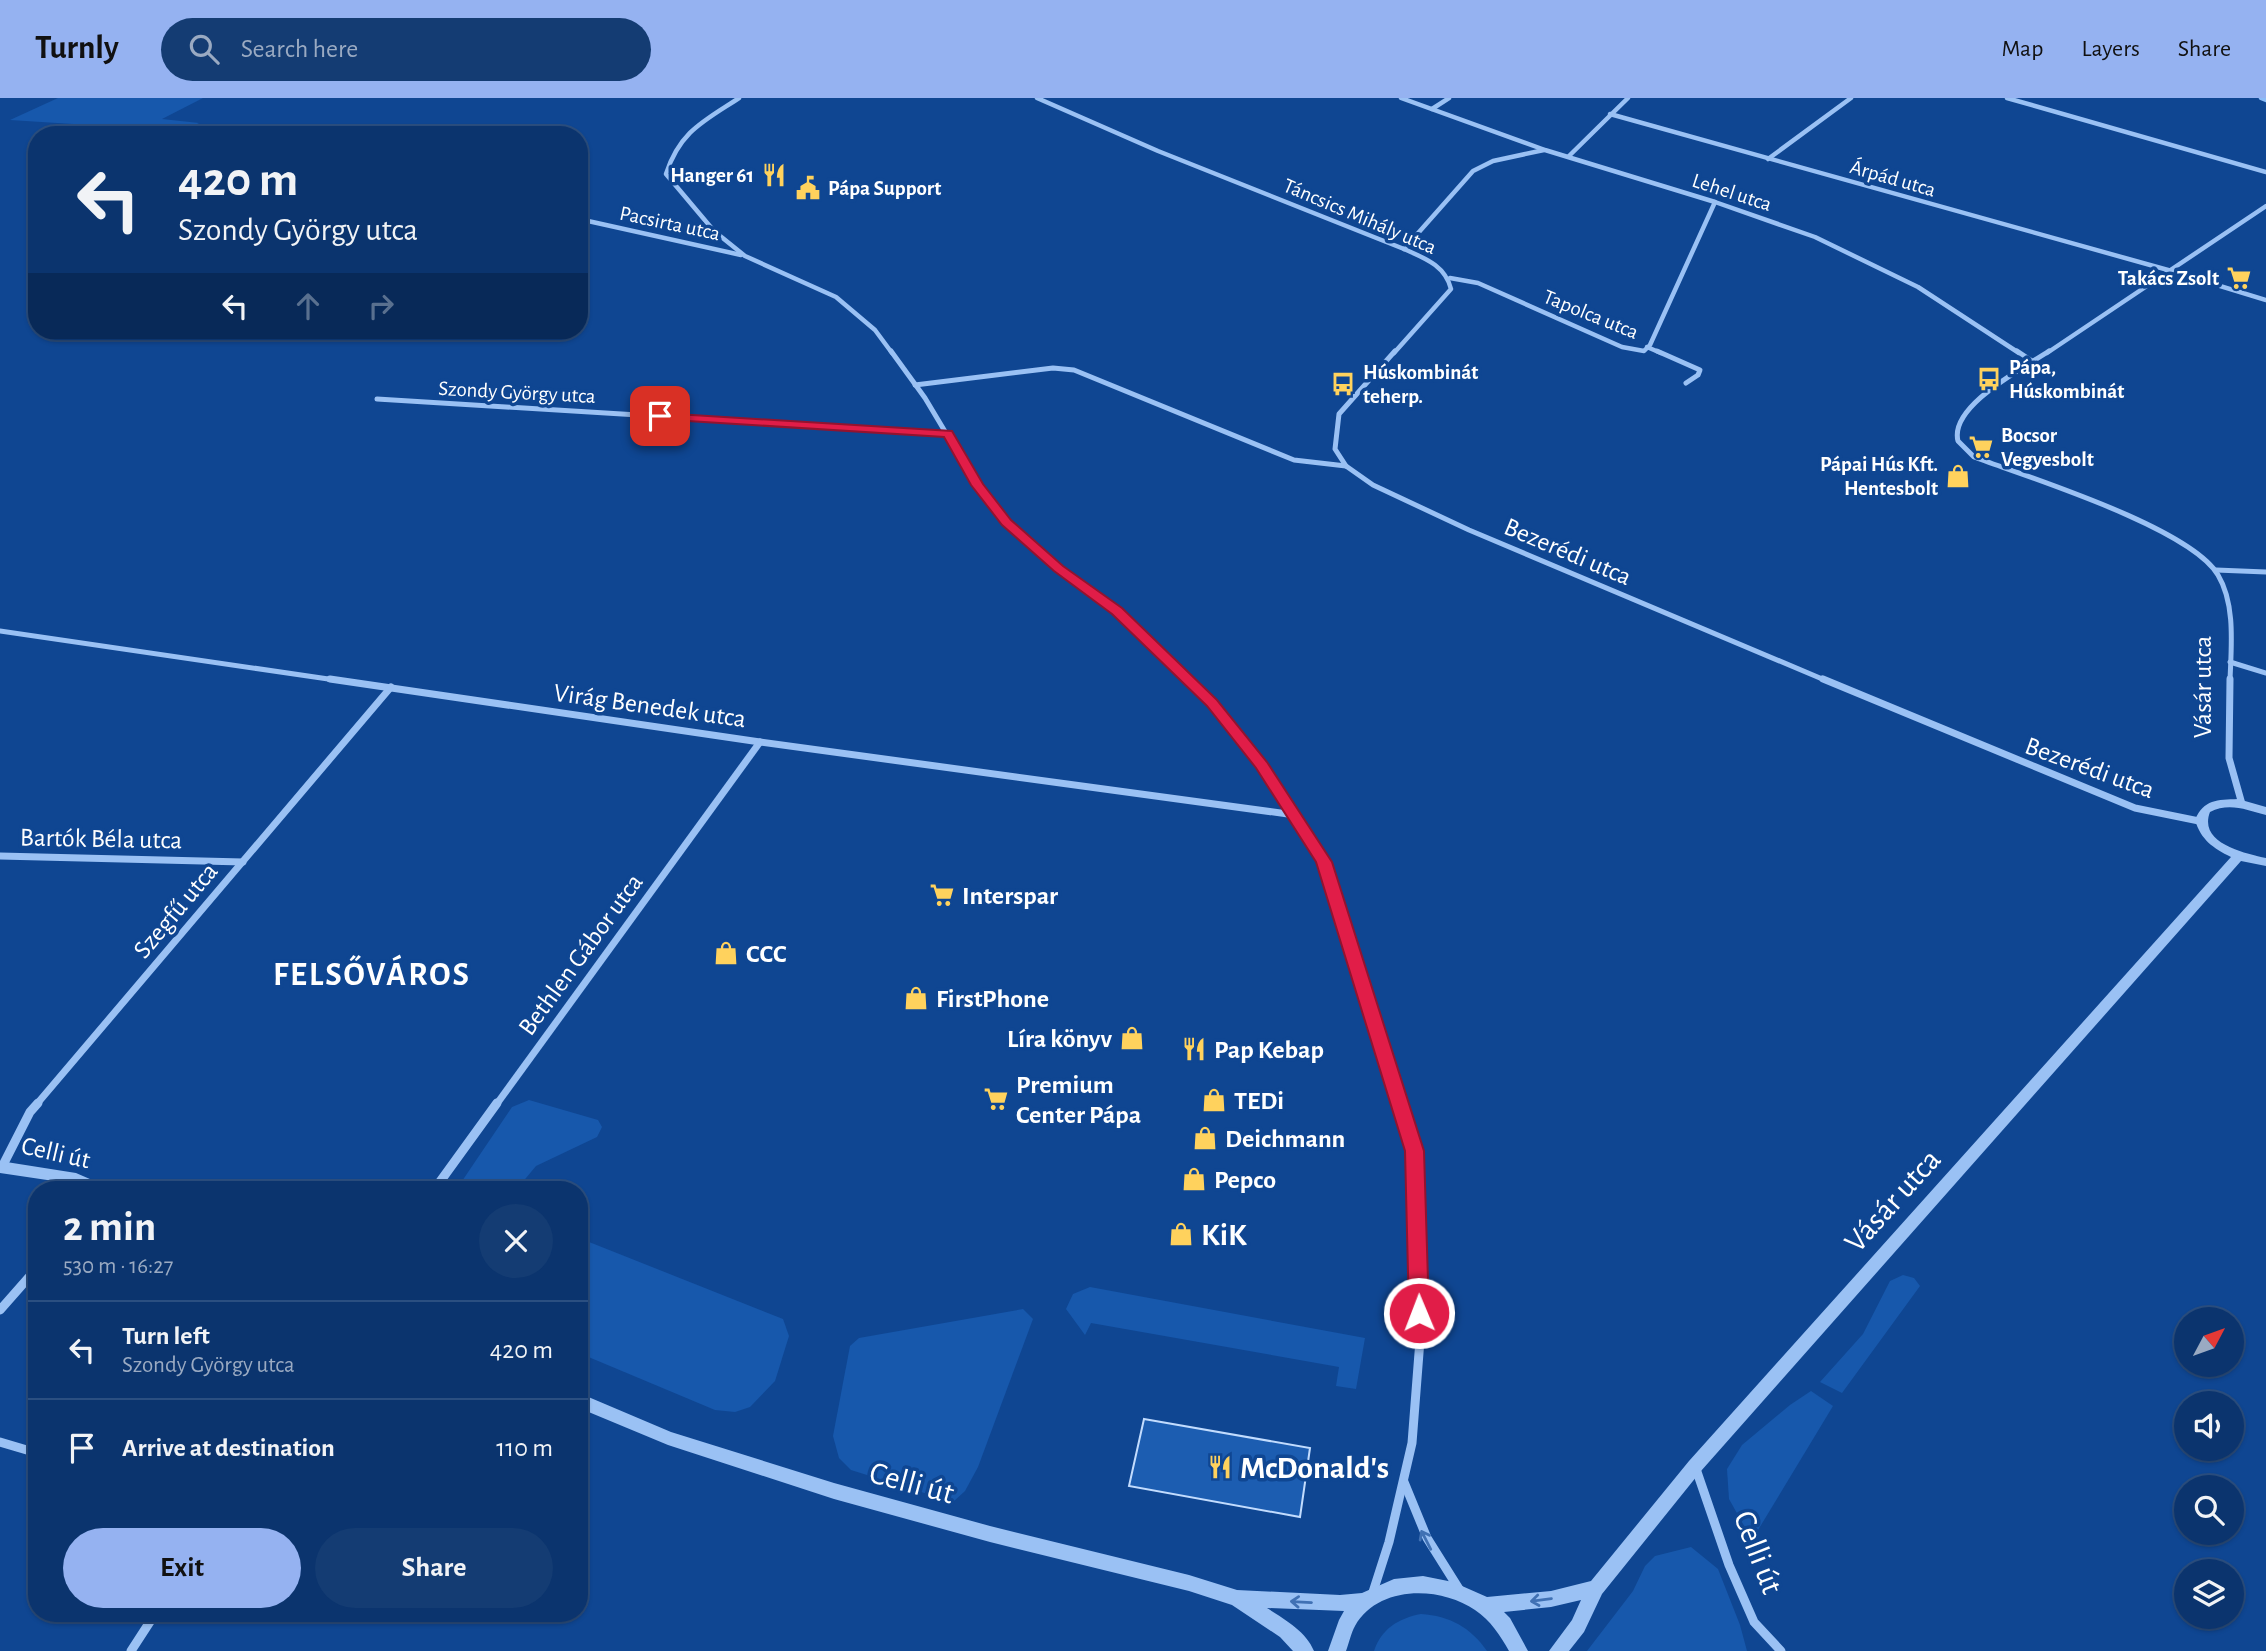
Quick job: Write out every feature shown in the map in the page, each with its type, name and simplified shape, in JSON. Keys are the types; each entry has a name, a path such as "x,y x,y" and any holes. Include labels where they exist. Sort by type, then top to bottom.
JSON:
{"street":[{"path":"739,98 683,138 677,153 670,160 666,174 713,231 745,256 836,297 875,330 948,434 977,485 1006,523 1059,569 1117,611 1212,703 1262,765 1324,862 1415,1151 1420,1340 1412,1443 1404,1482 1369,1598 1349,1620 1337,1651"},
{"name":"Táncsics Mihály utca","path":"1037,98 1158,151 1404,249 1438,266 1450,278 1451,289 1339,414 1335,449 1346,466"},
{"name":"Lehel utca","path":"1401,98 1545,150 1715,202 1815,237 1871,262 1940,300 2032,361"},
{"path":"1432,109 1450,98"},
{"path":"1569,156 1628,98"},
{"path":"1768,159 1851,98"},
{"path":"2007,98 2266,172"},
{"name":"Árpád utca","path":"1611,114 2266,300"},
{"path":"1404,249 1481,166 1545,150"},
{"name":"Tapolca utca","path":"1450,278 1478,283 1622,347 1644,351 1715,202"},
{"path":"2266,206 1984,395 1956,427 1954,435 1962,450 1974,457 2074,494 2149,526 2191,549 2216,570 2266,572"},
{"name":"Pacsirta utca","path":"588,221 745,256"},
{"path":"1647,347 1700,370 1698,375 1686,383"},
{"name":"Bezerédi utca","path":"915,385 1053,368 1074,370 1294,460 1346,466 1373,485 1469,530 2062,780 2135,808 2199,821"},
{"name":"Szondy György utca","path":"377,399 948,434"},
{"name":"Vásár utca","path":"2216,570 2227,593 2230,662 2229,758 2242,804"},
{"name":"Virág Benedek utca","path":"0,631 760,742 1295,815"},
{"path":"2230,662 2266,673"},
{"name":"Szegfű utca","path":"1,1167 30,1112 391,687"},
{"name":"Bethlen Gábor utca","path":"441,1181 760,742"},
{"path":"2266,811 2242,804 2211,806 2202,812 2199,821 2210,840 2238,856 2266,862"},
{"name":"Bartók Béla utca","path":"0,856 243,862"},
{"name":"Vásár utca","path":"1558,1651 1578,1626 1596,1588 1695,1466 2238,856"},
{"name":"Celli út","path":"1,1167 78,1181"},
{"path":"0,1310 28,1278"},
{"name":"Celli út","path":"588,1404 668,1438 834,1491 990,1534 1189,1583 1237,1598 1340,1603 1369,1598"},
{"path":"0,1442 28,1450"},
{"name":"Celli út","path":"1695,1466 1730,1565 1754,1622 1781,1651"},
{"path":"1404,1482 1411,1509 1429,1547 1460,1591"},
{"path":"1369,1598 1399,1586 1419,1584 1440,1585 1460,1591 1485,1606 1503,1623 1520,1651"},
{"path":"1485,1606 1551,1599 1596,1588"},
{"name":"Celli út","path":"1237,1598 1286,1631 1305,1651"},
{"path":"131,1651 150,1622"}],"shaded area":[{"path":"58,98 203,98 162,119 199,123 193,126 104,126 10,120"},
{"path":"529,1100 598,1120 602,1127 597,1137 536,1166 524,1181 462,1181 512,1107"},
{"path":"588,1242 783,1319 789,1336 775,1381 750,1407 735,1412 715,1410 588,1357"},
{"path":"1903,1275 1914,1278 1920,1286 1842,1393 1820,1382 1863,1334 1890,1281"},
{"path":"1090,1287 1365,1338 1356,1389 1336,1386 1339,1367 1091,1323 1085,1335 1066,1309 1073,1294"},
{"path":"1023,1309 1033,1319 978,1467 965,1491 953,1502 851,1470 839,1458 833,1436 850,1346 859,1338"},
{"path":"1811,1391 1833,1406 1752,1540 1729,1499 1727,1469 1742,1445"},
{"path":"1691,1547 1718,1569 1747,1651 1587,1651 1633,1591 1645,1566 1655,1556"},
{"path":"1421,1614 1441,1617 1458,1624 1474,1635 1487,1651 1374,1651 1381,1637 1392,1626 1405,1618"}],"building":[{"name":"McDonald's","path":"1144,1419 1310,1448 1300,1517 1129,1486"}],"waterway":[{"path":"2261,98 2266,100"}],"place":[{"name":"Hanger 61","path":"774,175"},
{"name":"Pápa Support","path":"808,188"},
{"name":"Takács Zsolt","path":"2239,278"},
{"name":"Pápa, Húskombinát","path":"1989,379"},
{"name":"Húskombinát teherp.","path":"1343,384"},
{"name":"Bocsor Vegyesbolt","path":"1981,447"},
{"name":"Pápai Hús Kft. Hentesbolt","path":"1958,476"},
{"name":"Interspar","path":"942,895"},
{"name":"CCC","path":"726,953"},
{"name":"FirstPhone","path":"916,998"},
{"name":"Líra könyv","path":"1132,1038"},
{"name":"Pap Kebap","path":"1194,1049"},
{"name":"Premium Center Pápa","path":"996,1099"},
{"name":"TEDi","path":"1214,1100"},
{"name":"Deichmann","path":"1205,1138"},
{"name":"Pepco","path":"1194,1179"},
{"name":"KiK","path":"1181,1234"},
{"name":"McDonald's","path":"1220,1467"}],"district":[{"name":"FELSŐVÁROS","path":"372,973"}],"route":[{"path":"660,416 948,434 977,485 1006,523 1059,569 1117,611 1212,703 1262,765 1324,862 1415,1151 1419,1313"}]}
